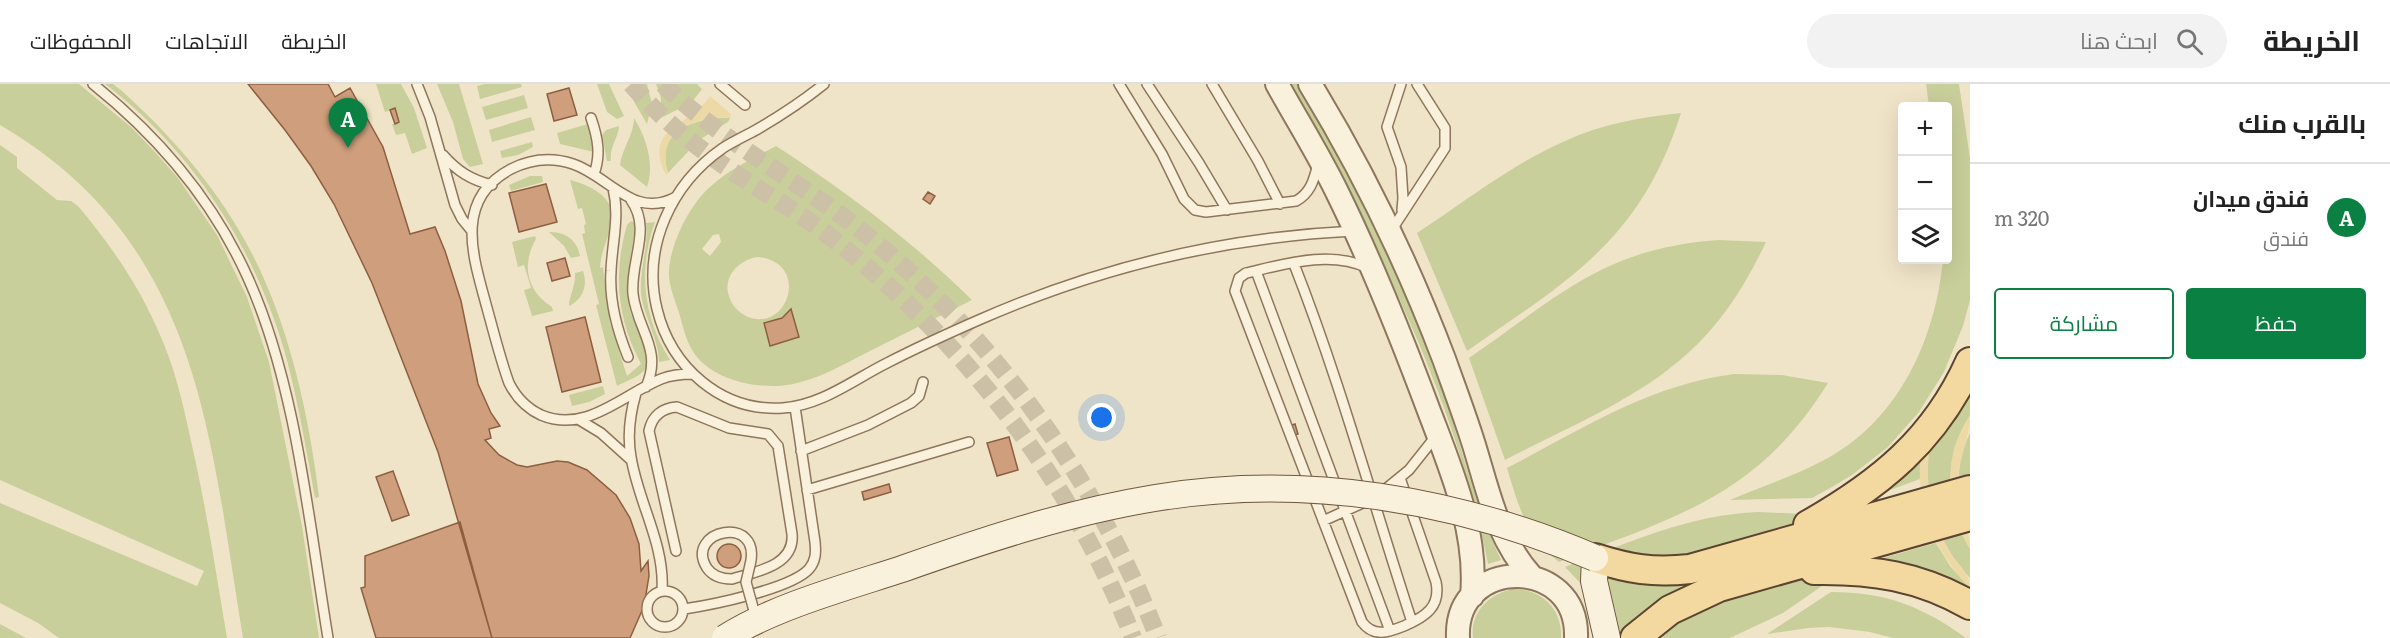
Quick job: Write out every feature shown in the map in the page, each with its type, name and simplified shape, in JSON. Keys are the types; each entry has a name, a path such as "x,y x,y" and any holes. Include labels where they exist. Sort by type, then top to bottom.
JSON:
{"main road":[{"path":"1772,559 1900,462 1939,417 1970,362"},
{"path":"725,638 756,621 936,557 1090,511 1156,498 1222,490 1323,490 1418,502 1508,525 1594,558 1631,569 1670,572 1772,559 1970,516"},
{"path":"1635,638 1654,621 1686,601 1719,587 1772,559 1970,490"},
{"path":"1594,558 1594,581 1608,638"},
{"path":"1772,559 1870,571 1914,580 1970,605"}],"street":[{"path":"1277,84 1320,159 1356,231 1397,324 1438,434 1470,533 1474,564 1472,596"},
{"path":"1310,84 1354,162 1419,296 1448,371 1498,525 1513,553 1532,577"},
{"path":"1455,636 1462,613 1472,596 1480,588 1500,578 1521,575 1532,577 1554,588 1562,596 1574,618 1575,638"}],"lane":[{"path":"93,84 139,123 182,170 218,222 248,279 270,339 292,426 328,638"},
{"path":"417,84 430,117 458,212 471,230"},
{"path":"720,84 745,105"},
{"path":"824,84 789,110 710,158 676,197 664,221 656,246 653,283 660,320 666,337 675,353 693,374 715,392 740,403 767,408 795,406 827,396 904,354 983,318 1113,270 1233,242 1356,231"},
{"path":"1119,84 1162,154 1187,203 1200,212 1296,201 1312,186 1320,159"},
{"path":"1148,84 1227,210"},
{"path":"1212,84 1258,161 1280,204"},
{"path":"1401,84 1387,127 1401,167 1403,198 1401,213"},
{"path":"1389,233 1442,155 1446,141 1442,122 1417,84"},
{"path":"591,118 599,147 594,174"},
{"path":"440,151 460,172 492,185"},
{"path":"676,197 654,203 632,200 594,174 574,164 542,160 514,168 492,185 480,202 471,230 474,260 506,373 514,392 527,407 546,417 565,421 578,419 597,414 668,377 693,374"},
{"path":"613,188 617,214 611,291 617,325 628,357"},
{"path":"632,200 639,213 642,227 633,268 633,295 639,321 649,341 653,360 646,387"},
{"path":"1374,271 1362,265 1339,260 1293,264 1246,273 1239,278 1235,291 1362,622 1374,632 1390,631 1412,622 1429,613 1436,601 1437,588 1400,478"},
{"path":"1293,264 1336,379 1371,499 1412,622"},
{"path":"1256,271 1390,631"},
{"path":"801,451 846,434 911,403 919,396 923,382"},
{"path":"636,393 629,426 631,460 660,555 662,591"},
{"path":"684,609 722,602 760,591 809,569 816,549 795,406"},
{"path":"676,552 649,431 654,419 664,410 684,408 715,424 763,432 772,437 778,446 792,534 792,545 788,555 775,564 732,579 724,579 712,573 703,555 708,541 713,536 726,531 745,538 751,551 750,565 746,582 756,621"},
{"path":"578,419 601,434 631,460"},
{"path":"1323,520 1346,512 1371,499 1400,478 1417,462 1438,434"},
{"path":"807,490 969,442"},
{"path":"642,497 663,494"},
{"path":"662,591 677,594 684,609 680,619 673,626 662,627 652,622 647,606 652,596 662,591"}],"green space":[{"path":"0,84 79,84 131,127 155,152 178,178 217,235 247,297 269,362 302,526 319,638 243,638 219,487 204,416 184,348 156,284 118,226 66,172 0,125"},
{"path":"105,84 113,84 122,91 184,154 225,208 254,257 269,289 292,358 308,428 319,497 315,498 292,381 276,324 241,246 220,209 195,174 138,111"},
{"path":"376,84 401,84 414,108 427,148 412,154 405,133 396,135 392,124 399,122 395,109 385,112"},
{"path":"437,84 459,84 483,164 470,167 463,159 453,122"},
{"path":"521,84 522,87 480,99 477,86"},
{"path":"597,84 609,84 624,116 617,119 607,112"},
{"path":"632,84 647,84 652,104 647,124 633,100"},
{"path":"656,84 697,84 702,89 692,102 661,118 661,98"},
{"path":"1289,84 1301,84 1339,152 1391,258 1435,367 1473,489 1501,560 1488,564 1455,438 1407,316 1350,198"},
{"path":"1926,84 1959,84 1970,158 1970,300 1963,326 1944,372 1919,412 1888,447 1852,475 1832,487 1812,498 1730,500 1816,464 1853,441 1894,399 1910,374 1932,319 1942,264 1952,264 1952,102 1928,102"},
{"path":"524,95 528,108 486,120 482,107"},
{"path":"1681,113 1664,157 1645,194 1622,226 1569,278 1467,351 1417,233 1545,150 1593,130 1622,122"},
{"path":"531,117 535,130 492,142 489,130"},
{"path":"634,118 650,160 647,187 620,165"},
{"path":"730,118 728,122 699,140 668,173 665,160 666,149 676,132 695,123"},
{"path":"588,124 594,152 560,144 557,133"},
{"path":"619,126 611,151 611,161 607,161 602,135 606,130"},
{"path":"532,142 533,147 518,155 502,158 500,151"},
{"path":"0,145 17,157 17,168 57,200 71,201 78,206 122,264 157,328 173,370 185,412 206,514 227,638 59,638 38,623 0,603 0,503 197,586 204,571 0,480"},
{"path":"776,146 878,218 972,300 841,366 804,381 777,386 753,385 718,374 708,367 692,350 685,333 670,282 672,254 686,219 703,194 732,170","holes":["719,234 721,242 710,256 702,249 713,235","758,257 775,262 785,271 789,283 788,296 773,316 761,319 746,316 731,302 728,291 730,277 738,266","791,310 799,337 770,346 764,323 776,321"]},
{"path":"530,176 542,176 543,182 511,191 509,185"},
{"path":"570,180 595,190 608,201 611,209 611,227 600,268 603,267 610,323 627,376 641,364 622,313 619,279 627,225 631,221 635,223 628,277 628,299 632,317 646,345 648,359 647,366 642,373 617,386 596,305 599,304 582,234 585,233 584,225 586,224 582,208 578,209"},
{"path":"655,222 646,258 645,275 646,293 654,327 670,360 659,362 657,345 641,294 646,223"},
{"path":"549,232 570,238 579,250 580,256 571,258 564,246"},
{"path":"535,236 529,258 529,277 537,294 552,307 553,311 532,316 524,290 531,288 524,265 518,267 512,242"},
{"path":"1718,240 1766,242 1732,302 1700,342 1667,371 1623,400 1505,460 1469,358 1552,299 1603,269 1631,257 1659,249"},
{"path":"583,271 585,282 581,296 569,306 575,273"},
{"path":"1734,374 1782,375 1828,383 1801,422 1773,453 1743,478 1711,498 1641,531 1559,562 1548,553 1525,520 1507,468 1589,424 1645,398 1673,388"},
{"path":"603,386 605,394 589,402 572,406 569,395"},
{"path":"1970,389 1970,415 1954,449 1950,495 1957,525 1970,549 1970,578 1952,555 1939,530 1930,502 1927,473 1930,446"},
{"path":"1970,433 1970,533 1962,508 1959,470"},
{"path":"1921,456 1920,479 1882,493"},
{"path":"1758,512 1804,514 1840,569 1822,586 1783,613 1730,638 1601,638 1584,587 1565,567 1636,539 1683,524 1732,514"},
{"path":"1936,543 1950,566 1970,588 1970,595 1883,561 1883,558"},
{"path":"1513,589 1533,593 1548,603 1558,618 1561,638 1473,638 1478,612 1496,595"},
{"path":"1831,592 1869,595 1902,603 1934,617 1966,638 1893,638 1870,632 1829,627 1767,634"},
{"path":"0,624 26,638 0,638"}],"sand":[{"path":"710,96 731,114 730,118 692,123 673,136 667,146 665,158 668,173 666,175 660,159 660,147 664,137 702,106"},
{"path":"1970,415 1958,479 1959,497 1970,549 1956,517 1950,482 1955,447"},
{"path":"1930,447 1928,474 1934,514 1943,540 1963,569 1970,588 1942,552 1925,511 1920,481 1920,463 1922,456"}],"building":[{"path":"248,84 328,84 335,97 350,88 383,147 410,234 435,227 445,251 461,301 478,384 491,413 500,426 489,429 491,438 485,440 499,455 517,465 527,467 557,461 568,462 587,470 616,495 630,518 639,544 641,571 648,561 649,576 644,606 630,638 492,638 438,452 372,283 334,204 311,166"},
{"path":"569,88 577,115 554,121 547,94"},
{"path":"395,108 399,122 395,124 390,110"},
{"path":"546,184 557,222 519,232 509,193"},
{"path":"928,192 935,196 930,204 923,199"},
{"path":"565,258 570,276 552,281 547,263"},
{"path":"791,309 799,337 770,346 764,323 782,318"},
{"path":"585,317 601,382 562,392 546,327"},
{"path":"1295,424 1298,434 1292,436 1289,426"},
{"path":"1009,437 1018,470 997,476 987,443"},
{"path":"393,471 409,515 392,521 376,477"},
{"path":"889,484 891,492 864,500 862,492"},
{"path":"460,522 492,638 376,638 361,588 365,587 365,556"},
{"path":"729,544 737,548 741,556 737,564 729,568 721,564 717,556 721,548"}],"tunnel":[{"path":"631,84 664,118 700,148 812,223 874,273 966,364 1007,414 1044,466 1078,521 1108,579 1133,638"},
{"path":"663,84 734,142 859,229 908,270 954,315 1036,414 1072,467 1133,579 1158,638"}],"place":[{"name":"فندق ميدان","path":"348,148"}]}
